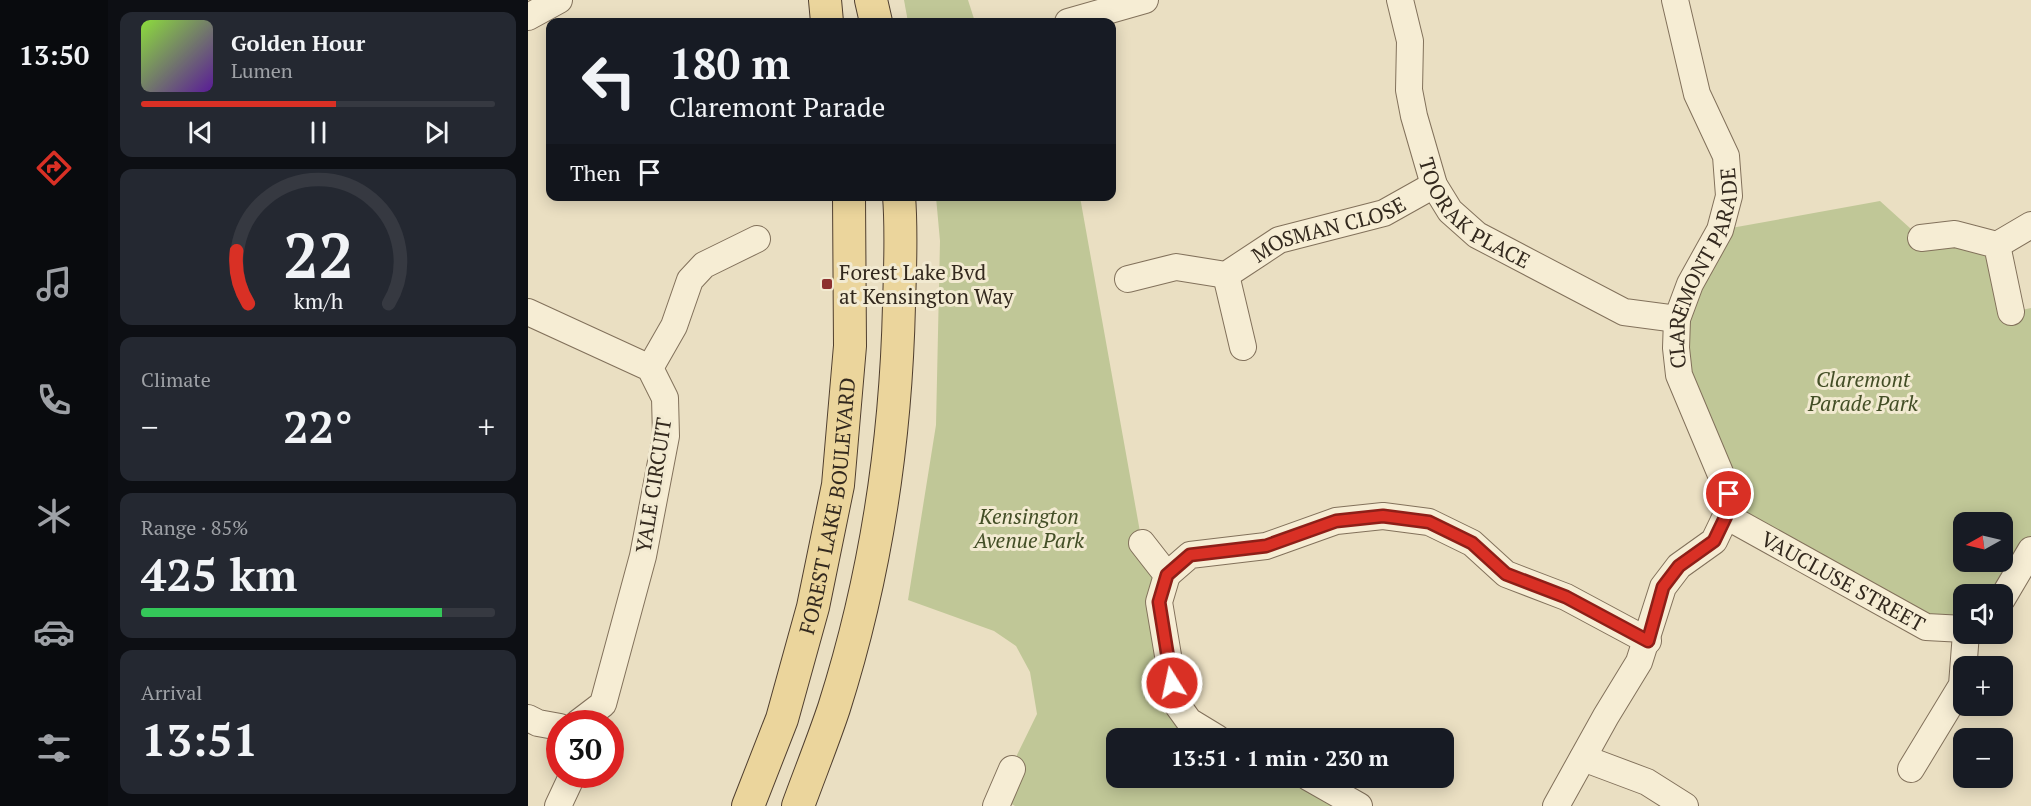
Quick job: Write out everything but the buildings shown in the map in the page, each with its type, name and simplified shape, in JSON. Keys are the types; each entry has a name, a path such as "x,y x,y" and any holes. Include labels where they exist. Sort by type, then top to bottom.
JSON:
{"main road":[{"path":"825,0 827,18"},
{"path":"871,0 875,18"},
{"name":"FOREST LAKE BOULEVARD","path":"748,806 782,719 813,607 838,485 850,346 849,201"},
{"path":"798,806 834,707 866,583 886,465 898,353 902,228 899,201"}],"street":[{"path":"528,17 559,0"},
{"path":"1082,18 1145,0"},
{"name":"TOORAK PLACE","path":"1400,0 1410,41 1411,99 1434,185 1450,211 1477,235 1624,312 1677,319"},
{"name":"CLAREMONT PARADE","path":"1556,806 1639,662 1648,641 1663,587 1679,566 1714,541 1726,516 1729,494 1679,375 1676,348 1677,319 1690,284 1720,230 1730,196 1726,156 1697,94 1675,0"},
{"name":"MOSMAN CLOSE","path":"1226,275 1279,240 1384,213 1434,185"},
{"path":"1921,238 1955,234 1997,245 2031,225"},
{"path":"528,312 650,368 674,326 690,280 704,265 757,239"},
{"path":"1997,245 2011,312"},
{"path":"1128,279 1176,267 1226,275 1243,347"},
{"name":"YALE CIRCUIT","path":"596,710 603,704 643,556 666,436 665,398 650,368"},
{"path":"1201,728 1189,721 1176,703 1159,602 1167,575 1190,555 1266,546 1336,521 1383,516 1429,522 1472,543 1506,574 1566,597 1648,641"},
{"name":"VAUCLUSE STREET","path":"1726,516 1926,627 1953,628"},
{"path":"1142,543 1167,575"},
{"path":"2011,584 2031,550"},
{"path":"1911,769 1962,685 1965,644"},
{"path":"528,718 546,724"},
{"path":"1583,758 1647,782 1685,806"},
{"path":"996,806 1012,769"},
{"path":"558,806 566,788"},
{"path":"1327,788 1359,806"}],"green space":[{"path":"904,0 968,0 974,18 907,18"},
{"name":"Kensington Avenue Park","path":"936,201 1081,201 1142,543 1167,575 1176,703 1205,728 1106,728 1106,788 1327,788 1359,806 1015,806 997,796 1037,714 1030,672 1016,646 994,631 908,600 936,425 940,241"},
{"name":"Claremont Parade Park","path":"1880,201 1921,238 1997,245 2012,312 2031,308 2031,550 2009,584 1953,584 1953,628 1926,627 1726,516 1679,375 1690,284 1720,230"}],"place":[{"name":"Forest Lake Bvd at Kensington Way","path":"827,284"}],"route":[{"path":"1172,683 1159,602 1167,575 1190,555 1266,546 1336,521 1383,516 1429,522 1472,543 1506,574 1566,597 1648,641 1663,587 1679,566 1714,541 1726,516 1729,494"}]}
